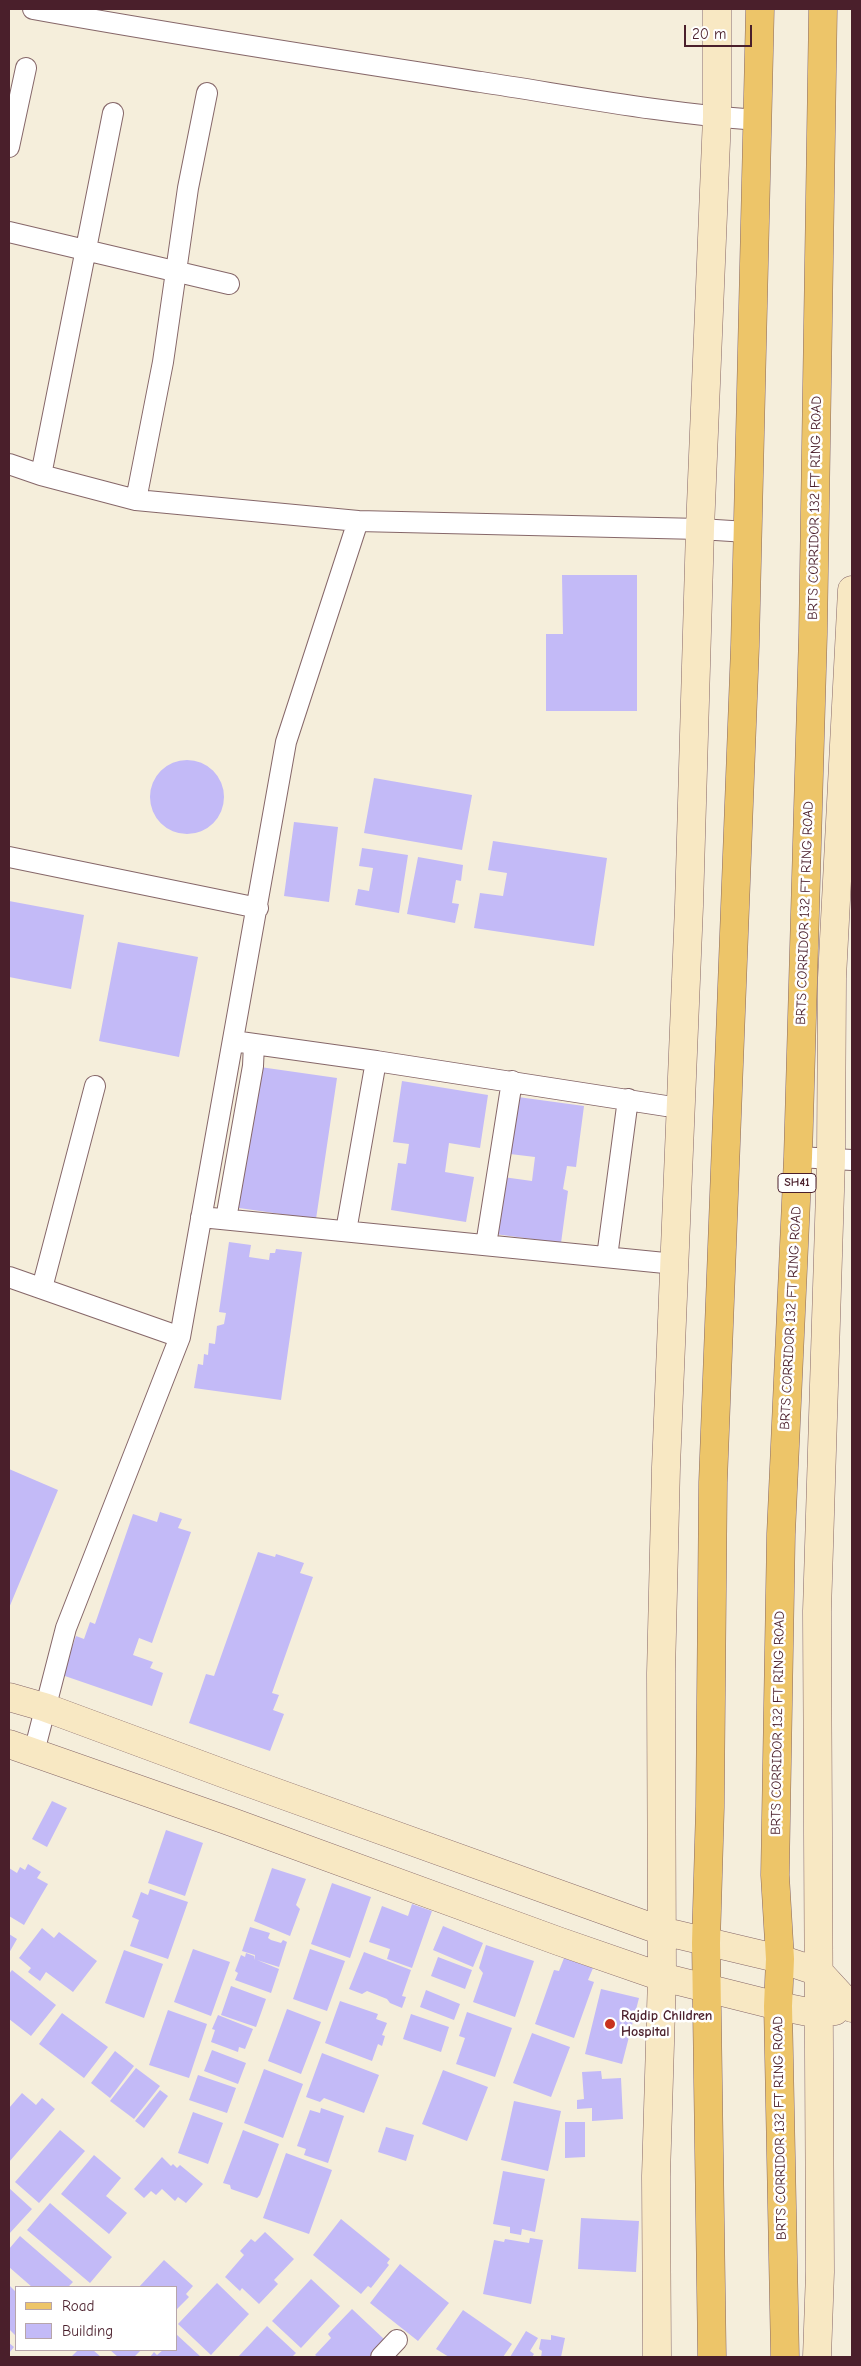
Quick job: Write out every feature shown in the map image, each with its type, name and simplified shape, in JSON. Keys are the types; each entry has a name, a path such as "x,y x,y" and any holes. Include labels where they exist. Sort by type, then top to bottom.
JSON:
{"main road":[{"path":"712,2357 706,1943 710,1807 713,1482 745,646 760,9"},
{"name":"BRTS CORRIDOR 132 FT RING ROAD","path":"785,2357 778,2006 780,1960 775,1875 780,1534 798,1157 813,634 823,9"}],"street":[{"path":"33,9 182,36 717,118 758,120"},
{"path":"657,2357 656,2176 662,1976 661,1673 666,1467 689,906 700,529 717,118 716,9"},
{"path":"9,147 26,68"},
{"path":"136,500 163,362 188,188 207,93"},
{"path":"41,475 88,250 113,113"},
{"path":"9,232 228,284"},
{"path":"9,464 41,475 136,500 358,521 700,529 747,532"},
{"path":"358,521 286,742 258,908 180,1337 66,1628 44,1707 21,1748 662,1976 778,2006 818,2014 852,2008"},
{"path":"817,2357 820,2272 817,1611 842,1159 832,978 852,590"},
{"path":"9,857 258,908"},
{"path":"233,1042 512,1081 666,1106"},
{"path":"226,1219 253,1066 254,1044"},
{"path":"346,1231 376,1061"},
{"path":"486,1245 512,1081"},
{"path":"42,1288 94,1086"},
{"path":"607,1257 628,1099"},
{"path":"798,1157 842,1159"},
{"path":"202,1217 675,1264"},
{"path":"9,1278 180,1337"},
{"path":"9,1697 44,1707 662,1931 780,1960 819,1972 852,2008"},
{"path":"381,2357 397,2340"}],"building":[{"path":"562,575 637,575 637,711 546,711 546,634 563,634"},
{"path":"187,760 208,766 218,776 224,797 218,818 208,828 187,834 166,828 156,818 150,797 156,776 166,766"},
{"path":"374,778 472,795 462,850 364,833"},
{"path":"294,822 338,827 329,902 284,896"},
{"path":"493,841 607,858 594,946 474,928 480,893 503,896 507,873 488,870"},
{"path":"362,848 408,855 399,913 355,905 358,889 369,891 373,868 359,866"},
{"path":"418,857 463,865 461,881 456,880 452,903 459,904 455,923 407,914"},
{"path":"9,901 84,915 71,989 9,977"},
{"path":"118,942 198,957 179,1057 99,1041"},
{"path":"253,1066 337,1078 316,1219 232,1207"},
{"path":"402,1081 488,1095 480,1148 449,1143 445,1172 474,1177 466,1222 391,1210 398,1163 406,1164 409,1144 393,1142"},
{"path":"518,1097 584,1106 576,1167 567,1166 563,1189 568,1191 561,1243 495,1234 503,1177 532,1181 535,1157 510,1154"},
{"path":"229,1242 251,1245 249,1257 269,1260 270,1253 275,1253 276,1249 302,1252 281,1400 194,1388 198,1364 203,1365 204,1354 208,1355 209,1343 215,1344 217,1326 224,1324 226,1313 219,1312"},
{"path":"9,1469 58,1490 9,1608"},
{"path":"160,1512 182,1519 178,1528 191,1532 152,1643 139,1638 133,1655 153,1662 150,1668 163,1673 152,1706 62,1675 76,1636 84,1639 90,1622 95,1624 133,1514 157,1522"},
{"path":"258,1552 275,1557 276,1554 304,1563 300,1573 313,1577 272,1693 279,1695 273,1710 284,1714 270,1751 189,1723 206,1674 214,1676"},
{"path":"52,1801 67,1808 47,1847 32,1839"},
{"path":"166,1830 203,1843 185,1896 148,1883"},
{"path":"28,1864 41,1872 37,1878 48,1884 24,1925 9,1916 9,1868 17,1873 20,1867 25,1870"},
{"path":"272,1868 306,1879 296,1905 300,1909 290,1936 254,1921"},
{"path":"332,1883 371,1897 350,1958 311,1944"},
{"path":"150,1889 188,1902 168,1959 130,1946 139,1920 132,1917 141,1892 148,1895"},
{"path":"412,1904 432,1911 412,1968 387,1959 390,1949 369,1942 382,1906 408,1916"},
{"path":"443,1926 483,1943 473,1967 433,1950"},
{"path":"250,1927 270,1933 268,1938 271,1940 281,1943 283,1940 287,1942 279,1967 257,1960 279,1969 271,1993 235,1980 238,1973 235,1971 241,1955 245,1957 246,1953 254,1956 254,1960 255,1955 242,1951"},
{"path":"42,1928 54,1938 59,1932 97,1961 73,1992 46,1972 40,1981 28,1972 31,1968 19,1958"},
{"path":"9,1934 17,1939 9,1953"},
{"path":"486,1945 534,1961 515,2017 473,2002 483,1973 479,1968"},
{"path":"193,1949 230,1962 211,2016 174,2002"},
{"path":"310,1949 345,1961 327,2011 293,1999"},
{"path":"124,1950 163,1964 144,2018 105,2003"},
{"path":"364,1952 411,1970 402,1996 406,1997 402,2008 390,2003 387,1999 367,1991 362,1994 349,1989"},
{"path":"438,1957 472,1970 465,1989 431,1976"},
{"path":"564,1958 593,1968 588,1980 594,1982 574,2038 535,2024 554,1970 559,1971"},
{"path":"12,1970 56,2005 31,2036 9,2019 9,1974"},
{"path":"231,1986 266,1999 256,2027 221,2015"},
{"path":"601,1989 639,1998 622,2064 585,2054"},
{"path":"426,1990 460,2004 454,2020 420,2007"},
{"path":"340,2001 378,2014 376,2019 387,2023 382,2035 385,2036 382,2046 378,2044 372,2061 325,2043"},
{"path":"287,2009 321,2022 301,2074 268,2061"},
{"path":"168,2010 207,2024 189,2078 149,2065"},
{"path":"467,2012 512,2028 495,2077 456,2064 465,2038 459,2036"},
{"path":"62,2013 108,2047 84,2078 39,2044"},
{"path":"411,2014 449,2027 441,2052 403,2039"},
{"path":"218,2015 253,2029 245,2049 239,2047 238,2052 211,2042 215,2030 212,2029"},
{"path":"532,2033 570,2047 551,2097 513,2083"},
{"path":"212,2050 246,2063 238,2084 204,2071"},
{"path":"115,2051 134,2066 110,2098 91,2083"},
{"path":"322,2053 379,2075 364,2113 324,2098 320,2102 306,2097"},
{"path":"136,2068 160,2086 134,2119 110,2101"},
{"path":"264,2069 303,2084 283,2138 244,2123"},
{"path":"443,2070 488,2087 467,2141 422,2124"},
{"path":"601,2071 602,2079 621,2078 623,2119 592,2121 592,2108 577,2109 577,2100 584,2099 582,2072"},
{"path":"198,2075 236,2088 227,2113 189,2100"},
{"path":"160,2090 168,2096 144,2128 135,2121"},
{"path":"22,2093 36,2105 42,2098 55,2109 9,2162 9,2108"},
{"path":"514,2101 561,2111 548,2171 501,2160"},
{"path":"321,2108 344,2116 328,2163 304,2155 306,2149 297,2146 310,2110 320,2113"},
{"path":"193,2112 223,2123 208,2164 178,2153"},
{"path":"565,2122 585,2122 585,2157 565,2158"},
{"path":"386,2127 414,2135 406,2161 378,2152"},
{"path":"60,2130 85,2151 39,2203 15,2182"},
{"path":"243,2130 279,2144 260,2195 257,2198 231,2189 230,2185 223,2183"},
{"path":"286,2153 332,2170 309,2234 263,2218"},
{"path":"94,2155 121,2178 106,2196 127,2213 109,2234 61,2194"},
{"path":"162,2157 171,2166 173,2164 177,2168 180,2165 203,2184 186,2203 178,2197 175,2201 162,2189 156,2195 151,2191 144,2198 134,2189"},
{"path":"503,2171 545,2179 535,2232 522,2229 521,2235 510,2233 510,2227 493,2224"},
{"path":"9,2188 32,2209 9,2234"},
{"path":"50,2203 112,2257 90,2283 27,2230"},
{"path":"581,2218 639,2221 636,2272 578,2269"},
{"path":"341,2219 390,2259 387,2263 389,2265 371,2288 368,2286 361,2294 313,2255"},
{"path":"265,2232 294,2259 274,2280 278,2284 259,2304 242,2288 240,2291 225,2277 244,2255 240,2251 251,2239 255,2242"},
{"path":"20,2236 73,2282 69,2286 31,2286 9,2267 9,2249"},
{"path":"530,2238 543,2240 531,2304 483,2294 494,2240 504,2242 505,2239 529,2243"},
{"path":"164,2260 193,2286 186,2294 189,2297 178,2308 178,2286 140,2286"},
{"path":"400,2264 449,2303 418,2341 370,2303"},
{"path":"311,2279 340,2306 301,2348 272,2321"},
{"path":"217,2283 249,2314 211,2355 178,2324"},
{"path":"9,2285 15,2291 15,2335 9,2329"},
{"path":"352,2309 385,2340 369,2357 318,2357 315,2355 331,2338 328,2334"},
{"path":"463,2310 512,2344 503,2357 449,2357 436,2349"},
{"path":"267,2326 296,2353 292,2357 238,2357"},
{"path":"526,2331 538,2338 530,2351 534,2354 532,2357 510,2357"},
{"path":"551,2335 565,2338 561,2357 541,2357 542,2351 539,2349 541,2339 551,2340"},
{"path":"178,2336 201,2357 150,2357 154,2352 157,2355 162,2351 178,2351"},
{"path":"9,2343 14,2347 9,2353"},
{"path":"77,2351 94,2351 101,2357 71,2357"},
{"path":"111,2351 140,2351 134,2357 118,2357"}],"place":[{"name":"Rajdip Children Hospital","path":"610,2024"}]}
